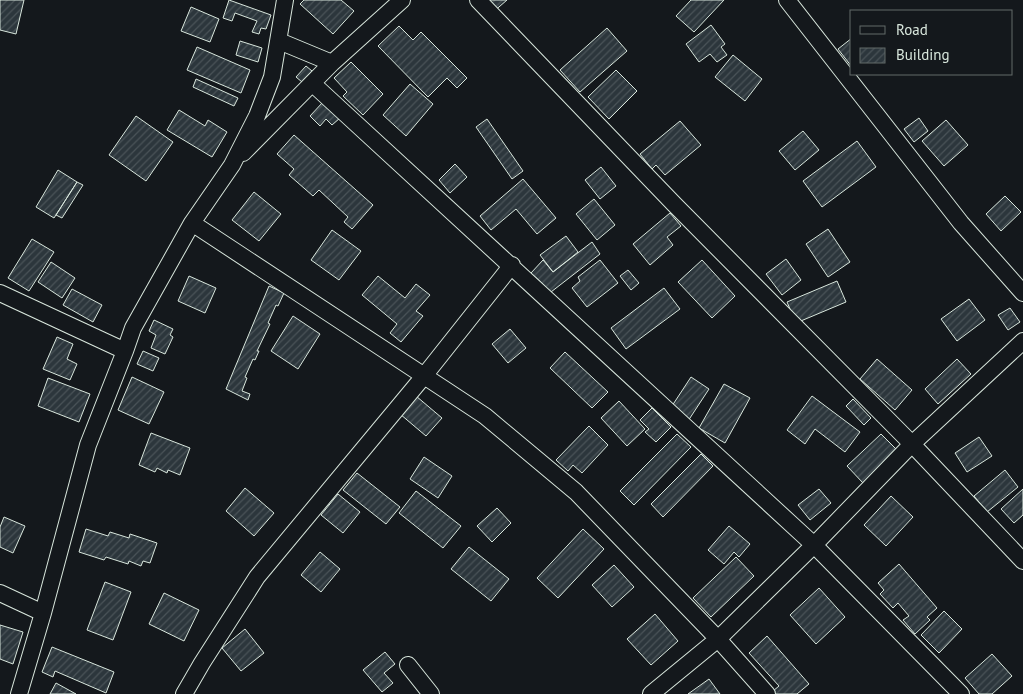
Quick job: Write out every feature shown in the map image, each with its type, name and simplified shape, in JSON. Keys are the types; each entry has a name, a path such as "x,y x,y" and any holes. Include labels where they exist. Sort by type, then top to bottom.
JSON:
{"street":[{"path":"18,694 43,613 88,445 126,352 133,328 192,223 232,165 257,116 272,77 280,41 285,0"},
{"path":"232,165 332,63 402,0"},
{"path":"478,0 674,204 912,444 1023,561"},
{"path":"787,0 962,223 1023,293"},
{"path":"280,41 332,63"},
{"path":"313,84 512,265 814,545 961,694"},
{"path":"192,223 485,416 576,492 718,638 767,694"},
{"path":"184,694 257,577 424,376 512,265"},
{"path":"0,293 126,352"},
{"path":"651,694 718,638 814,545 912,444 1023,341"},
{"path":"0,593 43,613"},
{"path":"408,665 432,694"}],"building":[{"path":"0,0 24,0 16,34 0,30"},
{"path":"229,0 271,15 266,29 261,28 259,34 252,32 257,21 235,13 232,21 223,18"},
{"path":"304,0 341,0 354,11 333,34 300,4"},
{"path":"481,0 507,0 492,13"},
{"path":"691,0 724,0 694,32 676,16"},
{"path":"191,7 219,19 210,42 181,31"},
{"path":"711,25 725,44 721,47 727,55 717,62 710,54 699,62 686,44"},
{"path":"399,26 413,40 421,32 467,78 457,88 447,78 428,97 378,46"},
{"path":"607,28 627,51 580,92 560,70"},
{"path":"850,40 850,64 838,49"},
{"path":"240,41 262,48 258,62 236,55"},
{"path":"197,47 250,70 241,93 187,70"},
{"path":"733,55 762,79 745,101 715,77"},
{"path":"351,62 383,94 363,115 343,96 347,92 334,78"},
{"path":"306,66 312,71 302,82 296,77"},
{"path":"616,70 637,91 609,119 588,97"},
{"path":"196,79 238,98 234,106 193,87"},
{"path":"410,84 433,104 406,136 383,115"},
{"path":"323,102 340,118 332,125 326,119 320,126 310,116"},
{"path":"179,110 205,126 208,120 227,132 212,157 167,130"},
{"path":"136,116 173,142 146,181 109,155"},
{"path":"919,118 928,131 914,142 904,129"},
{"path":"487,119 523,171 512,179 476,127"},
{"path":"946,120 968,145 944,166 922,141"},
{"path":"680,121 701,145 665,175 656,165 652,169 640,154"},
{"path":"803,131 819,150 795,170 779,151"},
{"path":"294,135 373,205 352,229 344,222 348,217 319,190 313,196 289,175 294,169 277,154"},
{"path":"857,141 876,167 822,207 803,181"},
{"path":"455,164 467,177 450,193 439,180"},
{"path":"601,167 616,186 600,199 585,180"},
{"path":"58,170 77,182 54,218 36,207"},
{"path":"523,179 556,218 537,234 516,209 491,230 480,216"},
{"path":"77,182 83,185 62,218 56,215"},
{"path":"254,192 281,214 259,241 232,220"},
{"path":"1005,196 1021,212 1001,231 986,214"},
{"path":"594,199 615,225 597,240 576,214"},
{"path":"670,213 681,226 667,237 673,245 650,265 633,244"},
{"path":"828,229 850,262 828,277 806,244"},
{"path":"332,230 361,251 339,280 311,260"},
{"path":"566,236 578,252 553,272 540,255"},
{"path":"32,239 54,252 29,291 8,278"},
{"path":"592,242 600,254 551,292 531,273 543,260 553,272"},
{"path":"786,259 801,280 782,295 766,274"},
{"path":"600,260 618,283 587,307 572,288 580,281 578,277"},
{"path":"702,260 735,296 712,318 678,282"},
{"path":"51,262 75,278 62,298 38,282"},
{"path":"628,270 639,283 631,290 620,276"},
{"path":"189,276 216,288 205,313 178,301"},
{"path":"378,276 405,298 416,284 430,295 416,311 423,316 401,342 390,333 397,324 362,295"},
{"path":"837,281 846,302 796,323 787,302"},
{"path":"269,286 284,293 278,306 276,305 268,323 270,324 257,351 259,351 245,377 247,378 242,391 250,394 248,400 226,389"},
{"path":"664,288 680,309 626,349 611,328"},
{"path":"72,289 102,305 93,322 63,305"},
{"path":"969,299 985,320 957,341 941,319"},
{"path":"1010,308 1020,322 1008,330 998,315"},
{"path":"293,316 320,334 298,369 271,351"},
{"path":"154,320 173,329 170,335 173,337 165,354 151,348 156,335 149,331"},
{"path":"510,329 526,348 508,363 492,344"},
{"path":"57,337 73,344 67,359 77,364 70,380 43,369"},
{"path":"143,351 159,358 153,371 137,364"},
{"path":"565,352 608,392 592,408 550,368"},
{"path":"877,359 912,390 895,410 860,379"},
{"path":"957,359 971,374 938,404 925,389"},
{"path":"132,377 164,392 149,424 118,410"},
{"path":"691,377 709,389 688,421 670,409"},
{"path":"48,378 90,394 79,422 38,406"},
{"path":"724,384 750,398 725,443 699,428"},
{"path":"416,396 442,418 426,436 400,414"},
{"path":"812,396 860,432 845,452 815,429 805,444 787,430"},
{"path":"853,399 871,418 864,425 846,406"},
{"path":"619,401 645,429 627,446 601,418"},
{"path":"652,408 671,427 656,442 645,432 649,429 640,420"},
{"path":"589,426 608,445 582,473 573,465 568,471 556,460"},
{"path":"151,433 190,448 180,475 168,470 167,473 157,468 155,472 139,465"},
{"path":"677,434 691,447 634,505 620,491"},
{"path":"881,434 897,450 863,483 847,466"},
{"path":"979,437 992,456 967,472 955,453"},
{"path":"701,454 713,466 663,517 651,504"},
{"path":"424,457 452,476 438,498 410,479"},
{"path":"1005,470 1018,487 987,512 974,496"},
{"path":"357,473 400,507 386,524 343,490"},
{"path":"245,488 274,513 254,536 226,511"},
{"path":"819,489 831,503 810,520 798,505"},
{"path":"1023,489 1023,515 1014,523 1001,509"},
{"path":"416,491 461,526 443,548 399,513"},
{"path":"338,494 360,512 343,533 321,515"},
{"path":"891,496 913,517 886,546 864,525"},
{"path":"497,508 511,523 492,542 477,526"},
{"path":"4,517 25,526 13,553 0,547 0,527"},
{"path":"729,526 750,544 739,557 734,552 724,564 708,550"},
{"path":"86,529 108,536 110,532 129,538 130,534 157,543 150,563 143,561 141,566 129,561 128,564 106,557 104,560 79,552"},
{"path":"583,529 604,549 558,598 537,578"},
{"path":"469,547 509,579 491,601 451,569"},
{"path":"320,552 340,569 321,592 301,575"},
{"path":"736,557 754,576 711,617 693,598"},
{"path":"899,564 937,608 927,617 930,620 915,634 903,620 909,616 898,603 893,608 880,594 884,590 878,583"},
{"path":"614,565 634,587 612,607 592,585"},
{"path":"105,582 131,592 113,640 87,630"},
{"path":"819,588 845,617 816,644 790,615"},
{"path":"164,593 199,610 184,641 149,624"},
{"path":"944,611 962,629 939,653 921,635"},
{"path":"655,614 678,641 651,665 627,639"},
{"path":"0,625 23,632 13,664 0,659"},
{"path":"245,629 264,653 241,671 222,648"},
{"path":"767,636 809,684 797,694 775,694 773,691 779,686 749,653"},
{"path":"52,647 114,672 106,693 55,671 53,677 42,672"},
{"path":"385,652 395,664 384,673 393,683 382,692 363,670"},
{"path":"992,654 1012,676 992,694 979,694 965,678"},
{"path":"709,679 720,694 688,694"},
{"path":"56,683 76,694 50,694"}]}
